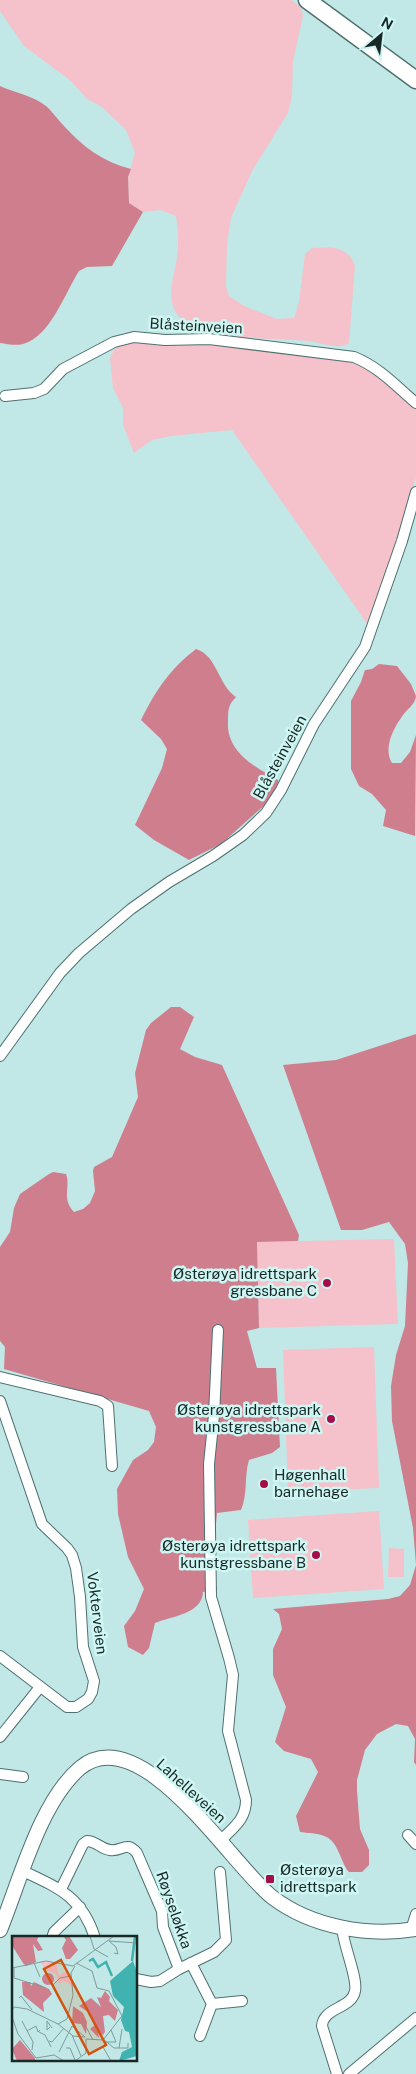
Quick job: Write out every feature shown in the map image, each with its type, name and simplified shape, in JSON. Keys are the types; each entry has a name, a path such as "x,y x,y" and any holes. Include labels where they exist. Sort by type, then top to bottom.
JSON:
{"main road":[{"path":"307,0 416,80"}],"street":[{"name":"Blåsteinveien","path":"5,396 34,393 44,389 63,369 114,342 134,337 165,340 209,339 354,357 368,362 416,403"},
{"name":"Blåsteinveien","path":"0,1056 60,973 79,953 139,904 184,872 213,856 242,835 266,813 281,790 314,724 365,647 402,540 416,492"},
{"path":"218,1330 214,1415 209,1464 211,1597 233,1675 228,1731 246,1800 244,1815 221,1840"},
{"path":"0,1377 100,1401 108,1406 112,1466"},
{"name":"Vokterveien","path":"0,1401 42,1524 67,1548 72,1556 80,1597 83,1648 94,1681 92,1692 88,1699 76,1707 67,1707 0,1656"},
{"path":"0,1737 40,1687"},
{"name":"Lahelleveien","path":"0,1930 44,1817 58,1795 81,1767 91,1762 115,1758 128,1761 150,1774 178,1797 221,1840 256,1882 271,1896 301,1914 342,1927 370,1932 413,1930 416,1914"},
{"path":"0,1774 23,1778"},
{"path":"408,1835 416,1844"},
{"name":"Røyseløkka","path":"61,1889 87,1841 114,1851 128,1846 133,1848 137,1852 162,1911 163,1927 179,1969"},
{"path":"23,1871 61,1889 71,1896 80,1907 94,1936"},
{"name":"Røyseløkka","path":"138,1979 151,1982 160,1981 179,1969 214,1952 226,1940 220,1872"},
{"path":"53,1936 54,1932 80,1907"},
{"path":"337,2074 322,2026 326,2016 348,2002 355,1994 356,1984 344,1944 342,1927"},
{"name":"Røyseløkka","path":"191,1963 212,2004"},
{"path":"200,2036 212,2004 242,2001"},
{"path":"349,2074 416,2018"}],"shaded area":[{"path":"0,0 291,0 301,7 303,16 293,61 292,96 288,113 252,171 231,218 227,244 226,286 229,296 244,306 277,319 294,318 299,302 305,254 312,248 332,248 343,251 352,259 355,266 349,343 334,346 308,341 222,335 194,329 183,322 175,311 172,299 172,285 178,248 176,216 160,210 143,212 129,203 128,177 135,153 126,130 102,107 87,99 71,81 24,46 0,11"},
{"path":"0,86 41,102 71,134 94,153 111,162 131,169 128,177 129,203 143,212 112,266 87,267 79,271 49,324 33,340 17,345 0,343"},
{"path":"120,344 233,345 361,363 416,402 416,477 386,577 368,625 232,430 171,436 152,440 134,453 123,425 123,408 113,388 110,358"},
{"path":"196,649 209,657 225,685 236,697 229,708 228,721 229,732 237,750 260,770 278,780 279,784 267,803 221,844 189,860 154,840 135,825 162,768 167,749 161,739 141,720 164,681"},
{"path":"379,664 397,666 411,684 416,696 413,704 396,726 389,745 389,757 392,763 401,763 410,752 416,735 415,836 383,826 386,810 372,794 359,786 351,769 351,701 365,670 372,669"},
{"path":"171,1007 180,1007 194,1017 180,1049 195,1057 222,1065 299,1235 298,1241 257,1242 259,1328 247,1331 257,1368 276,1368 280,1447 272,1453 249,1460 245,1498 241,1510 217,1513 212,1569 217,1590 203,1592 201,1599 192,1610 155,1623 149,1648 143,1655 128,1647 124,1626 135,1611 144,1589 128,1557 118,1514 117,1489 133,1460 148,1450 154,1442 156,1427 149,1411 4,1369 5,1347 0,1341 0,1247 10,1232 14,1208 20,1194 53,1172 66,1174 68,1202 74,1212 83,1209 90,1203 95,1191 94,1167 112,1157 138,1097 135,1073 146,1030 151,1023"},
{"path":"416,1034 416,1565 413,1528 392,1421 391,1386 396,1355 405,1326 408,1263 405,1244 389,1222 362,1230 341,1230 283,1065 336,1060"},
{"name":"Østerøya idrettspark gressbane C","path":"394,1239 398,1324 259,1328 257,1242"},
{"name":"Østerøya idrettspark kunstgressbane A","path":"374,1347 379,1488 288,1492 283,1350"},
{"name":"Østerøya idrettspark kunstgressbane B","path":"379,1511 384,1589 253,1598 248,1520"},
{"path":"389,1548 404,1549 404,1577 388,1577"},
{"path":"416,1565 416,1765 414,1762 415,1739 408,1726 396,1724 377,1734 365,1750 357,1780 357,1791 360,1829 369,1850 369,1865 362,1872 349,1872 333,1842 319,1834 300,1832 296,1816 318,1772 311,1759 284,1751 275,1742 286,1707 273,1675 273,1649 282,1629 279,1614 273,1609 388,1599 400,1596 410,1585"}],"place":[{"name":"Østerøya idrettspark gressbane C","path":"327,1283"},
{"name":"Østerøya idrettspark kunstgressbane A","path":"331,1419"},
{"name":"Høgenhall barnehage","path":"264,1484"},
{"name":"Østerøya idrettspark kunstgressbane B","path":"316,1555"},
{"name":"Østerøya idrettspark","path":"270,1879"}]}
